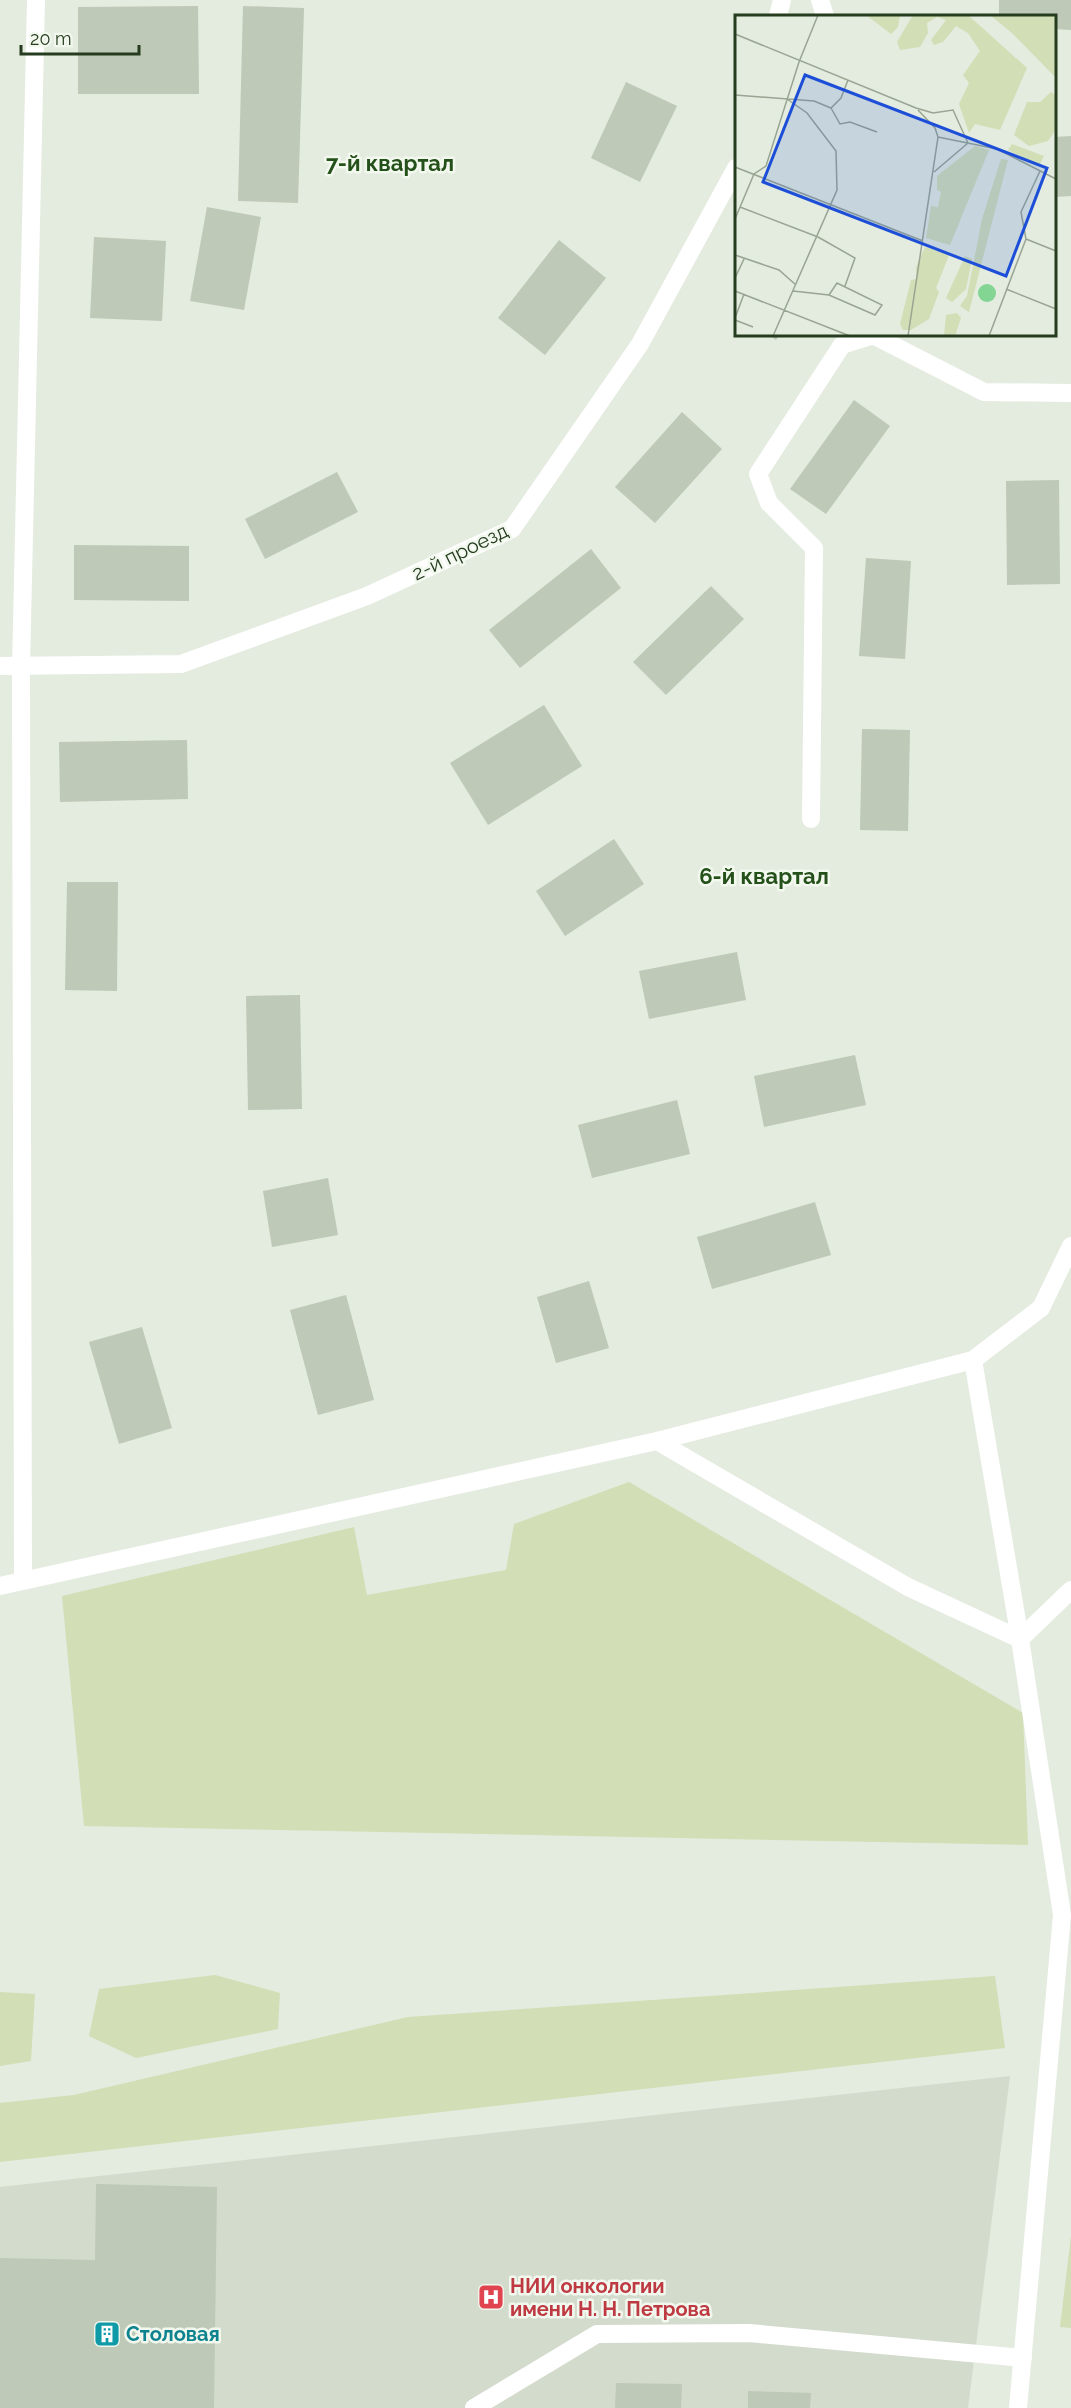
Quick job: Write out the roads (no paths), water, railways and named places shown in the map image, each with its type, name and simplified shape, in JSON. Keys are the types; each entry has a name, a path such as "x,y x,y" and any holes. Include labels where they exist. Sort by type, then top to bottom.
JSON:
{"street":[{"path":"23,1581 21,668 36,0"},
{"path":"778,15 782,0"},
{"path":"820,0 825,15"},
{"name":"2-й проезд","path":"0,666 21,668 181,664 368,596 512,529 640,344 735,170"},
{"path":"811,819 814,548 769,503 758,474 842,345 868,336"},
{"path":"873,336 984,392 1071,393"},
{"path":"0,1586 657,1441 973,1360 1041,1308 1071,1246"},
{"path":"973,1360 1020,1639 1062,1915 1018,2408"},
{"path":"657,1441 908,1587 1020,1639"},
{"path":"1020,1639 1071,1590"},
{"path":"474,2408 597,2334 749,2333 1023,2358"}],"place":[{"name":"НИИ онкологии имени Н. Н. Петрова","path":"491,2297"},
{"name":"Столовая","path":"107,2334"}],"district":[{"name":"7-й квартал","path":"390,163"},
{"name":"6-й квартал","path":"764,876"}]}
